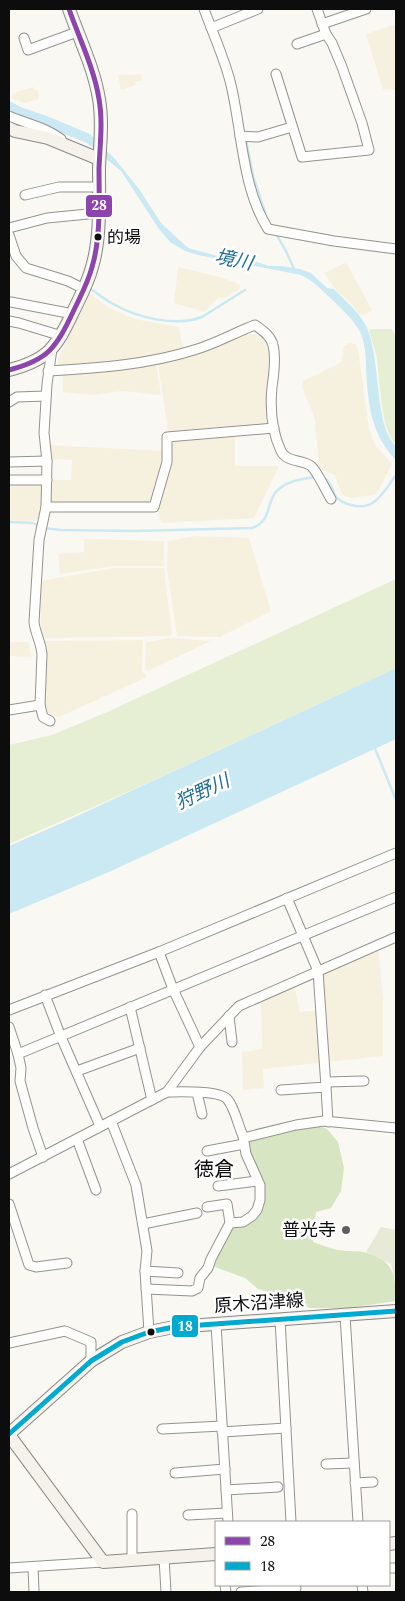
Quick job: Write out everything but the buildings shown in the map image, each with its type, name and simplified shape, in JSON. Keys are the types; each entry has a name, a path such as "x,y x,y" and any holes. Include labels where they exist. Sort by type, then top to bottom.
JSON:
{"main road":[{"path":"9,370 22,367 40,359 52,349 62,336 84,289 95,255 99,186 99,100 69,9"},
{"path":"9,128 48,138 99,157"},
{"name":"原木沼津線","path":"9,1434 91,1361 122,1342 149,1332 174,1327 396,1311"},
{"path":"9,1434 103,1562 215,1554"}],"street":[{"path":"204,9 231,84 248,181 263,222 268,229 396,250"},
{"path":"211,28 258,9"},
{"path":"276,74 302,157 369,150 362,123 342,67 316,9"},
{"path":"322,24 366,9"},
{"path":"24,38 28,50 77,32"},
{"path":"297,44 326,34"},
{"path":"9,116 50,131 68,145"},
{"path":"240,136 258,137 292,127"},
{"path":"25,195 59,187 99,186"},
{"path":"9,228 47,218 98,213"},
{"path":"9,239 16,256 26,268 68,281 84,289"},
{"path":"12,302 73,314"},
{"path":"9,321 62,336"},
{"path":"48,371 109,367 163,358 194,350 255,325 268,336 273,344 274,376 271,402 274,428 282,453 286,458 304,462 315,470 332,499"},
{"path":"50,721 43,717 40,705 42,654 41,646 34,631 34,621 40,534 46,507 47,461 44,433 48,371 52,349"},
{"path":"9,402 17,398 46,396"},
{"path":"46,507 154,508 167,462 167,437 274,428"},
{"path":"9,462 47,461"},
{"path":"9,480 47,480"},
{"path":"9,710 40,705"},
{"path":"9,1010 159,952 396,853"},
{"path":"9,1062 61,1036 396,897"},
{"path":"287,898 318,971 328,1122"},
{"path":"9,1174 167,1092 200,1047 238,1006 396,937"},
{"path":"159,952 173,989 200,1047"},
{"path":"45,995 100,1126"},
{"path":"130,1007 152,1100"},
{"path":"229,1016 232,1042"},
{"path":"9,1027 21,1068 20,1081 43,1157"},
{"path":"77,1071 140,1048"},
{"path":"281,1090 364,1081"},
{"path":"167,1092 213,1093 224,1096 229,1100 246,1154 260,1185 261,1192 257,1210 252,1216 243,1222 230,1222"},
{"path":"197,1093 202,1114"},
{"path":"111,1121 136,1185 146,1250 145,1271 149,1332"},
{"path":"207,1151 243,1140 247,1137 296,1125 328,1122 396,1128"},
{"path":"77,1139 96,1190"},
{"path":"218,1186 257,1181"},
{"path":"9,1204 29,1265 36,1268 67,1263"},
{"path":"146,1289 192,1291 198,1288 200,1278 208,1268 230,1222 227,1204 207,1207"},
{"path":"143,1224 196,1213"},
{"path":"145,1271 178,1273"},
{"path":"345,1315 358,1521"},
{"path":"280,1319 291,1521"},
{"path":"188,1515 227,1517 216,1324"},
{"path":"9,1343 65,1331 91,1342 91,1361"},
{"path":"162,1429 286,1428"},
{"path":"326,1464 354,1463"},
{"path":"175,1473 224,1469"},
{"path":"355,1483 373,1482"},
{"path":"226,1490 278,1486"},
{"path":"132,1514 132,1560"},
{"path":"164,1558 166,1592"},
{"path":"9,1568 103,1562"},
{"path":"33,1567 34,1592"},
{"path":"240,1592 296,1588"}],"shaded area":[{"path":"396,24 396,92 390,89 383,90 366,34"},
{"path":"141,74 142,80 135,82 136,85 121,90 118,75"},
{"path":"34,87 35,90 38,90 39,99 25,103 11,98 12,94 16,92"},
{"path":"345,263 372,310 364,315 359,314 350,302 336,290 324,273"},
{"path":"178,267 223,278 241,285 238,291 230,294 228,297 217,299 204,312 174,303"},
{"path":"89,293 111,309 135,319 179,327 183,350 104,364 58,368 58,359"},
{"path":"247,334 258,335 269,346 267,426 168,432 158,363 196,354"},
{"path":"349,343 355,344 358,350 369,429 375,445 392,464 377,493 352,498 344,496 341,492 335,475 319,469 315,419 302,387 303,381 340,363 344,346"},
{"path":"156,363 161,395 122,391 92,395 63,392 63,375"},
{"path":"235,435 235,466 279,466 254,518 163,523 159,519 158,511 170,461 170,447 178,438"},
{"path":"49,445 163,451 163,463 154,499 146,506 50,504 50,480 71,480 72,460 50,459"},
{"path":"9,482 42,482 43,502 38,519 34,521 9,520"},
{"path":"195,536 249,538 271,611 220,637 177,636 167,570 168,541"},
{"path":"84,539 164,541 164,566 114,566 60,574 58,554 84,552"},
{"path":"114,568 164,568 172,634 170,636 44,638 41,636 40,581"},
{"path":"170,638 211,641 148,671 145,669 146,642"},
{"path":"143,640 142,671 147,677 59,717 51,716 45,706 45,641"},
{"path":"9,642 29,642 31,657 9,656"},
{"path":"378,948 383,998 383,1056 263,1069 264,1088 243,1090 242,1052 262,1049 261,999 295,989 300,1012 323,1010 322,972"}],"green space":[{"path":"371,329 392,329 396,338 396,444 391,437 384,415 376,354 369,331"},
{"path":"396,579 396,668 141,786 9,844 9,745 52,735 105,713"},
{"path":"313,1123 327,1129 338,1142 344,1168 341,1191 331,1208 316,1212 313,1242 342,1251 364,1252 383,1260 392,1271 394,1277 396,1301 348,1308 310,1308 287,1297 258,1289 245,1278 209,1265 230,1223 252,1216 260,1200 247,1157 247,1137"},
{"path":"381,1227 396,1230 396,1283 391,1264 366,1252"}],"water":[{"path":"9,101 90,134 115,159 139,189 161,223 188,248 232,260 300,269 311,273 327,288 334,289 355,310 365,324 374,354 384,423 389,436 396,446 396,460 387,450 372,417 363,339 356,325 341,308 309,279 301,275 198,255 185,251 170,242 159,229 121,171 87,143 9,112"},
{"name":"狩野川","path":"396,668 396,739 109,872 9,914 9,846"}],"waterway":[{"path":"246,140 253,176 267,218"},
{"path":"276,234 294,269"},
{"path":"89,288 125,310 146,317 169,321 192,320 202,317 245,290"},
{"path":"9,397 16,393 29,392"},
{"path":"321,477 328,480 337,498 347,504 366,506 378,499 396,475"},
{"path":"44,528 135,531 252,528 258,525 265,517 272,498 279,489 294,481 316,477"},
{"path":"9,522 33,523 39,526"},
{"path":"374,746 396,800"}],"transit line":[{"name":"28","path":"9,370 33,362 42,357 56,344 84,290 97,244 100,108 94,76 69,9"},
{"name":"18","path":"9,1434 91,1361 122,1342 149,1332 174,1327 396,1311"}],"place":[{"name":"的場","path":"98,237"},
{"name":"普光寺","path":"346,1230"}],"district":[{"name":"徳倉","path":"214,1169"}],"water label":[{"name":"境川","path":"234,259"}]}
